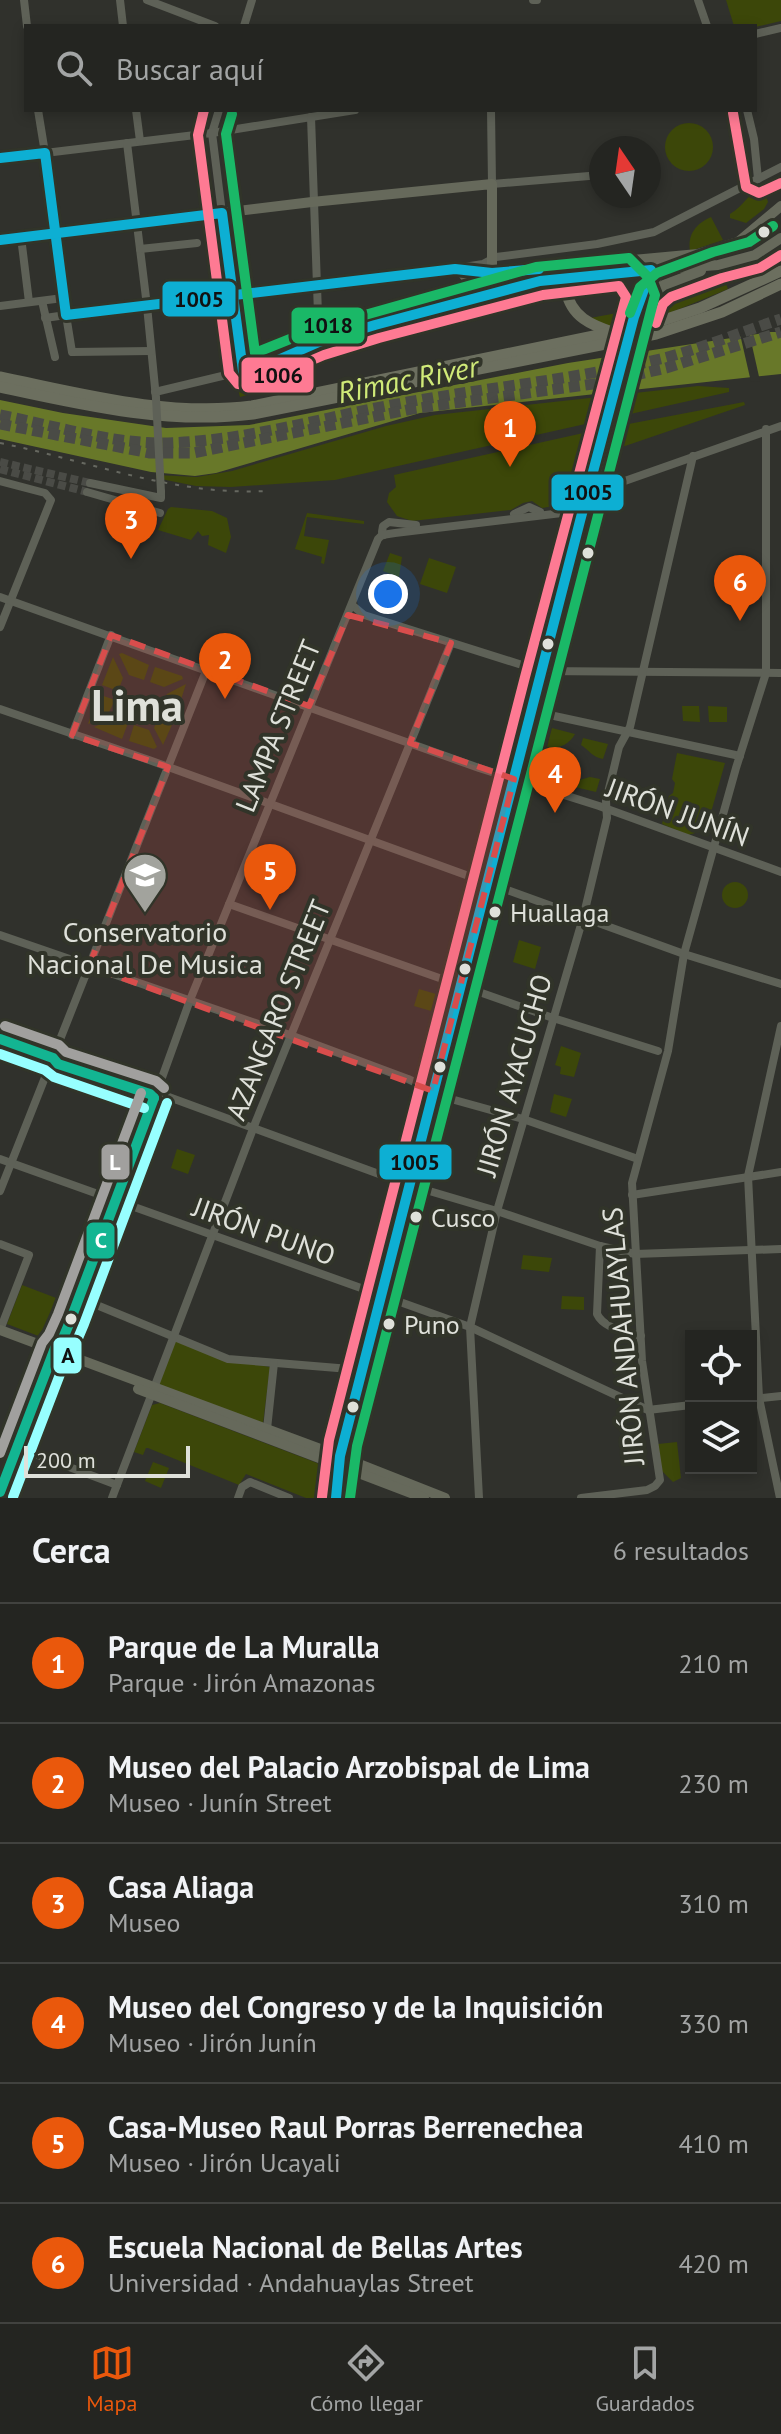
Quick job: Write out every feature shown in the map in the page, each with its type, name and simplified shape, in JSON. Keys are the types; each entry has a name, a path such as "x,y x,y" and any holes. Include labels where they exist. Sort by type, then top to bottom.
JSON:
{"highway":[{"path":"0,377 88,396 172,409 225,409 368,384 615,333 700,308 781,271"},
{"path":"574,276 566,290 577,315 592,326 615,333"},
{"path":"0,387 87,406 174,417 240,416 437,380 656,334 722,312 781,284"}],"main road":[{"path":"0,158 45,153 66,315 455,269 492,273 718,265"},
{"path":"0,240 312,202 492,184 492,273 503,283 658,266 738,242 781,206"},
{"path":"222,213 243,371 271,363 319,342 540,281"},
{"path":"646,296 673,280 755,255 781,238"},
{"path":"347,1498 351,1465 556,672 638,318 658,266"},
{"path":"455,269 468,280 469,290 463,303"},
{"path":"625,271 646,296"},
{"path":"336,1498 339,1461 541,671 586,501 598,481"},
{"path":"0,1330 59,1357"},
{"path":"0,1337 445,1498"},
{"path":"152,1391 267,1429 339,1461"},
{"path":"351,1465 424,1498"}],"street":[{"path":"24,0 27,24"},
{"path":"120,0 123,24"},
{"path":"147,0 210,24"},
{"path":"245,24 252,0"},
{"path":"698,0 706,24"},
{"path":"757,34 781,28"},
{"path":"38,112 45,153 212,133 342,112"},
{"path":"136,112 140,141"},
{"path":"218,112 212,133 222,213"},
{"path":"491,112 492,184 589,176"},
{"path":"747,112 758,179"},
{"path":"311,117 319,342"},
{"path":"127,143 156,395 161,495 89,488 160,513"},
{"path":"455,269 519,253 597,244 654,232 781,167"},
{"path":"21,237 29,302"},
{"path":"140,249 197,243"},
{"path":"0,306 63,298"},
{"path":"42,301 55,357"},
{"path":"45,318 66,315 72,352 151,351"},
{"path":"156,395 243,371"},
{"path":"395,533 395,522 413,525 540,512 569,506 598,481 693,456 781,426"},
{"name":"JIRÓN ANDAHUAYLAS","path":"581,1498 647,1490 660,1480 648,1410 632,1195 684,954 766,673 766,429"},
{"name":"JIRÓN AYACUCHO","path":"479,1498 470,1327 497,1211 583,918 607,818 606,801 619,747 628,732 693,456"},
{"path":"0,481 45,493 51,500 0,627"},
{"path":"381,537 567,513 586,501"},
{"name":"LAMPA STREET","path":"5,1498 160,1101 157,1092 190,1000 383,526 395,522"},
{"name":"JIRÓN JUNÍN","path":"0,597 781,872"},
{"path":"352,605 364,615"},
{"path":"348,615 364,615 541,671 781,673"},
{"path":"72,735 111,635"},
{"name":"AZANGARO STREET","path":"112,1498 290,1035 451,643"},
{"path":"0,1191 206,671"},
{"path":"0,709 684,954 781,984"},
{"path":"545,714 740,756"},
{"path":"229,904 553,1018 663,1053"},
{"path":"0,935 290,1035 447,1097 523,1119 638,1159"},
{"path":"754,1330 748,1176 781,1026"},
{"path":"0,1035 409,1185 600,1246 635,1254 781,1249"},
{"name":"JIRÓN PUNO","path":"0,1159 470,1327 648,1410"},
{"path":"632,1195 781,1172"},
{"path":"0,1244 29,1255 0,1330"},
{"path":"600,1246 599,1320 641,1336"},
{"path":"82,1299 228,1359 362,1370"},
{"path":"267,1429 274,1363"},
{"path":"757,1398 781,1396"},
{"path":"756,1402 780,1498"},
{"path":"648,1410 685,1406"},
{"path":"0,1441 117,1485"},
{"path":"238,1498 244,1484 253,1483 289,1498"}],"highlighted area":[{"path":"348,615 451,643 410,743 514,779 433,1091 89,966 168,767 72,735 111,635 309,706"}],"shaded area":[{"path":"726,0 781,0 781,21 757,27 757,24 733,24"},
{"path":"689,123 706,130 713,147 706,164 689,171 672,164 665,147 672,130"},
{"path":"763,187 768,202 764,209 746,223 730,218 730,214"},
{"path":"711,217 723,240 690,251 694,230"},
{"path":"473,275 488,277 508,287 471,295"},
{"path":"723,276 728,289 650,321 654,310 669,294 689,284"},
{"path":"628,311 625,327 615,329 590,318"},
{"path":"781,332 781,374 420,413 216,473 195,476 151,472 0,439 0,400 166,428 249,425 568,363"},
{"path":"263,378 267,390 240,397 237,386"},
{"path":"698,386 729,388 729,392 335,480 231,487 196,486 156,478 156,475 197,477 232,471 386,426 435,415"},
{"path":"744,402 745,405 590,458 576,494 554,506 542,508 532,501 511,510 412,521 397,516 387,502 389,493 396,487 394,475 597,430"},
{"path":"171,507 212,511 227,518 231,537 226,553 208,545 209,535 202,536 198,531 191,540 158,530"},
{"path":"307,513 364,521 364,524 307,517 304,536 329,540 324,564 321,563 322,557 295,549"},
{"path":"390,553 402,557 399,577 383,571"},
{"path":"429,558 456,567 447,593 420,584"},
{"path":"119,654 149,665 144,680 129,675"},
{"path":"113,657 123,678 118,691 102,685"},
{"path":"155,667 183,679 164,687 150,682"},
{"path":"186,684 177,712 162,707 167,694"},
{"path":"98,694 115,700 107,716 88,724"},
{"path":"682,706 699,706 700,722 683,721"},
{"path":"708,706 727,707 727,722 709,722"},
{"path":"160,713 175,718 163,745 154,728"},
{"path":"114,718 128,723 122,739 94,727"},
{"path":"134,725 149,730 157,747 154,749 129,741"},
{"path":"552,728 575,734 563,745 547,747"},
{"path":"583,738 608,744 603,759 581,745"},
{"path":"677,753 725,763 706,830 688,835 662,824 669,796 673,793"},
{"path":"542,764 559,770 567,785 539,777"},
{"path":"590,777 600,779 596,792 575,787 576,781"},
{"path":"735,882 744,886 748,895 744,904 735,908 726,904 722,895 726,886"},
{"path":"519,940 541,947 535,969 513,962"},
{"path":"419,989 436,994 431,1011 414,1006"},
{"path":"561,1046 581,1053 574,1077 560,1074 561,1067 555,1065"},
{"path":"554,1094 572,1099 566,1117 550,1112"},
{"path":"177,1149 195,1155 188,1174 171,1168"},
{"path":"523,1255 552,1258 549,1272 521,1269"},
{"path":"22,1285 64,1301 49,1340 7,1324"},
{"path":"562,1296 584,1297 584,1310 561,1309"},
{"path":"176,1340 217,1358 270,1367 263,1423 158,1385"},
{"path":"160,1403 317,1463 329,1475 329,1498 306,1498 246,1474 239,1485 148,1448 143,1455 134,1452 152,1405"},
{"path":"677,1442 681,1478 673,1482 661,1470 658,1444"},
{"path":"153,1462 169,1468 161,1488 145,1481"}],"pier":[{"path":"749,332 760,381 751,382 740,334"}],"tunnel":[{"path":"0,415 101,437 142,442 193,442 408,402 628,366 691,350 781,319"},
{"path":"0,424 150,453 193,453 412,409 601,383 666,368 781,332"},
{"path":"0,462 90,483"},
{"path":"0,469 87,492"}],"railway":[{"path":"0,443 165,483 233,491 267,491"}],"transit line":[{"name":"1006","path":"204,112 198,135 229,373 238,384 246,385 275,376 324,355 379,338 543,295 619,286 626,297 329,1440 322,1497"},
{"name":"1006","path":"733,113 746,187 759,193 781,183"},
{"name":"1018","path":"232,114 226,134 255,353 315,329 536,267 629,258 648,277 655,295 357,1446 350,1498"},
{"name":"1005","path":"0,158 45,153 66,315 455,269 492,273 539,269"},
{"name":"1005","path":"0,240 222,213 243,371 375,325 540,281 651,270 634,317 580,521 340,1456 336,1498"},
{"name":"1018","path":"630,313 640,287 657,273 749,242 773,226"},
{"name":"1006","path":"656,323 663,304 671,297 760,268 781,255"},
{"name":"L","path":"5,1026 59,1045 66,1052 156,1081 164,1088"},
{"name":"C","path":"0,1039 53,1058 58,1064 150,1094 154,1098"},
{"name":"A","path":"0,1054 45,1070 54,1077 144,1108"},
{"name":"L","path":"0,1453 42,1343 58,1314 141,1093"},
{"name":"C","path":"0,1492 55,1348 61,1343 71,1319 154,1098"},
{"name":"A","path":"13,1497 67,1356 73,1350 84,1324 167,1103"}],"place":[{"name":"Parque de La Muralla","path":"510,467"},
{"name":"Casa Aliaga","path":"131,559"},
{"name":"Escuela Nacional de Bellas Artes","path":"740,621"},
{"name":"Museo del Palacio Arzobispal de Lima","path":"225,699"},
{"name":"Museo del Congreso y de la Inquisición","path":"555,813"},
{"name":"Casa-Museo Raul Porras Berrenechea","path":"270,910"},
{"name":"Huallaga","path":"495,912"},
{"name":"Conservatorio Nacional De Musica","path":"145,914"},
{"name":"Cusco","path":"416,1217"},
{"name":"Puno","path":"389,1324"}],"district":[{"name":"Lima","path":"137,706"}],"water label":[{"name":"Rimac River","path":"408,380"}]}
